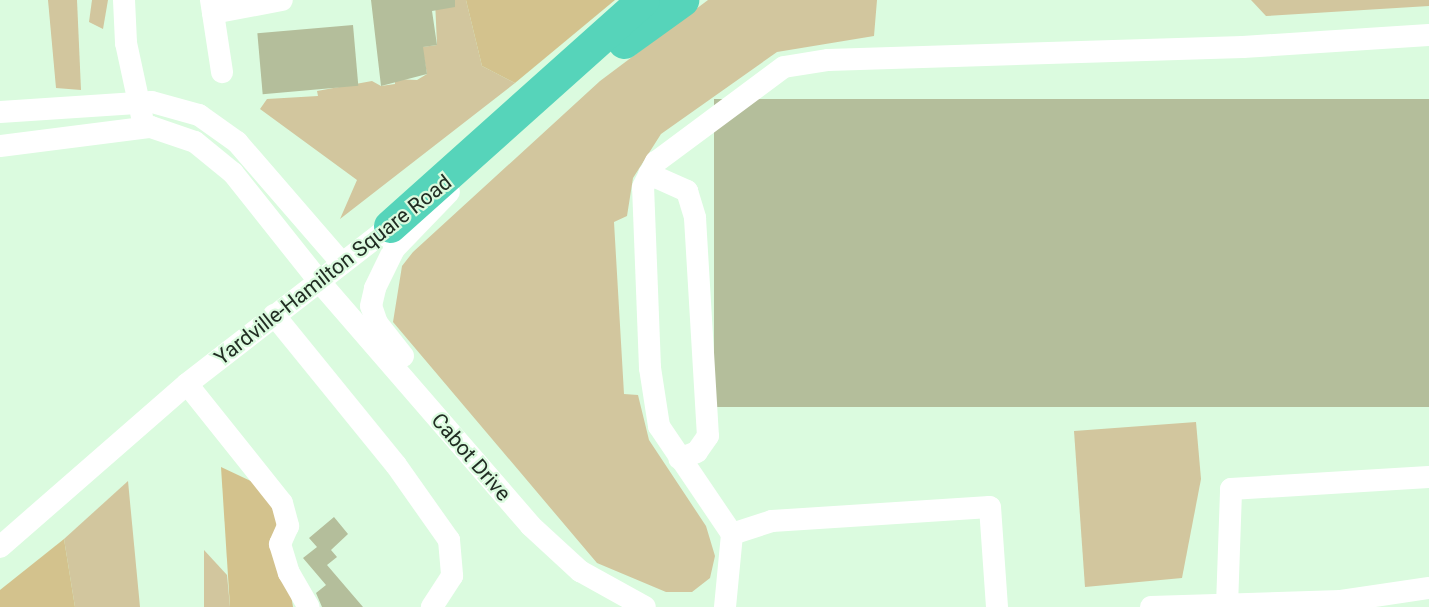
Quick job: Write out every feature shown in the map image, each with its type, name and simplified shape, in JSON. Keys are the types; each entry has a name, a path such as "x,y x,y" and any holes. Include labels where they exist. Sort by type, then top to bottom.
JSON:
{"highway":[{"path":"390,226 643,0"},
{"path":"582,73 682,0"}],"street":[{"path":"0,146 145,127 137,103 123,0"},
{"path":"222,72 212,7 282,0"},
{"name":"Yardville-Hamilton Square Road","path":"0,547 187,384 340,261 390,226 500,141 671,0"},
{"path":"725,607 732,534 679,459 659,426 650,368 643,187 656,162 784,67 828,60 1243,47 1429,35"},
{"path":"0,112 137,103 180,107 217,125 340,261"},
{"name":"Cabot Drive","path":"145,127 195,142 233,173 318,280 531,526 580,571 645,607"},
{"path":"500,141 394,249 382,266 371,306 388,338 512,485 531,526"},
{"path":"649,174 687,191 695,218 708,436 697,452 679,459"},
{"path":"274,315 435,515 449,540 452,576 432,607"},
{"path":"187,384 282,503 288,526 280,544 289,573 309,607"},
{"path":"1227,606 1231,489 1429,477"},
{"path":"732,534 772,520 990,507 997,607"},
{"path":"1151,607 1341,601 1429,588"}],"shaded area":[{"path":"48,0 77,0 81,90 56,88"},
{"path":"92,0 108,0 103,29 89,22"},
{"path":"435,0 466,0 482,66 515,83 340,219 357,180 260,109 267,99 318,96 317,91 372,81 381,86 395,84 395,79 417,80 427,74 422,47 437,45"},
{"path":"466,0 615,0 515,83 482,66"},
{"path":"708,0 877,0 874,36 777,52 661,134 633,178 627,216 614,222 624,394 638,395 649,440 706,526 715,556 710,578 692,592 666,592 597,563 393,322 402,266 413,252 600,81"},
{"path":"1251,0 1429,0 1429,6 1266,16"},
{"path":"1196,422 1201,479 1182,578 1085,587 1074,431"},
{"path":"221,467 274,492 293,607 230,607"},
{"path":"128,481 140,607 75,607 64,539"},
{"path":"64,539 75,607 0,607 0,590"},
{"path":"204,550 227,575 230,607 204,607"}],"building":[{"path":"371,0 455,0 455,7 432,11 437,45 423,47 427,74 381,86"},
{"path":"353,25 358,86 263,94 257,33"},
{"path":"714,99 1429,99 1429,407 714,407"},
{"path":"334,517 348,534 331,550 337,557 327,565 363,607 322,607 316,593 326,585 303,558 317,547 309,538"}]}
